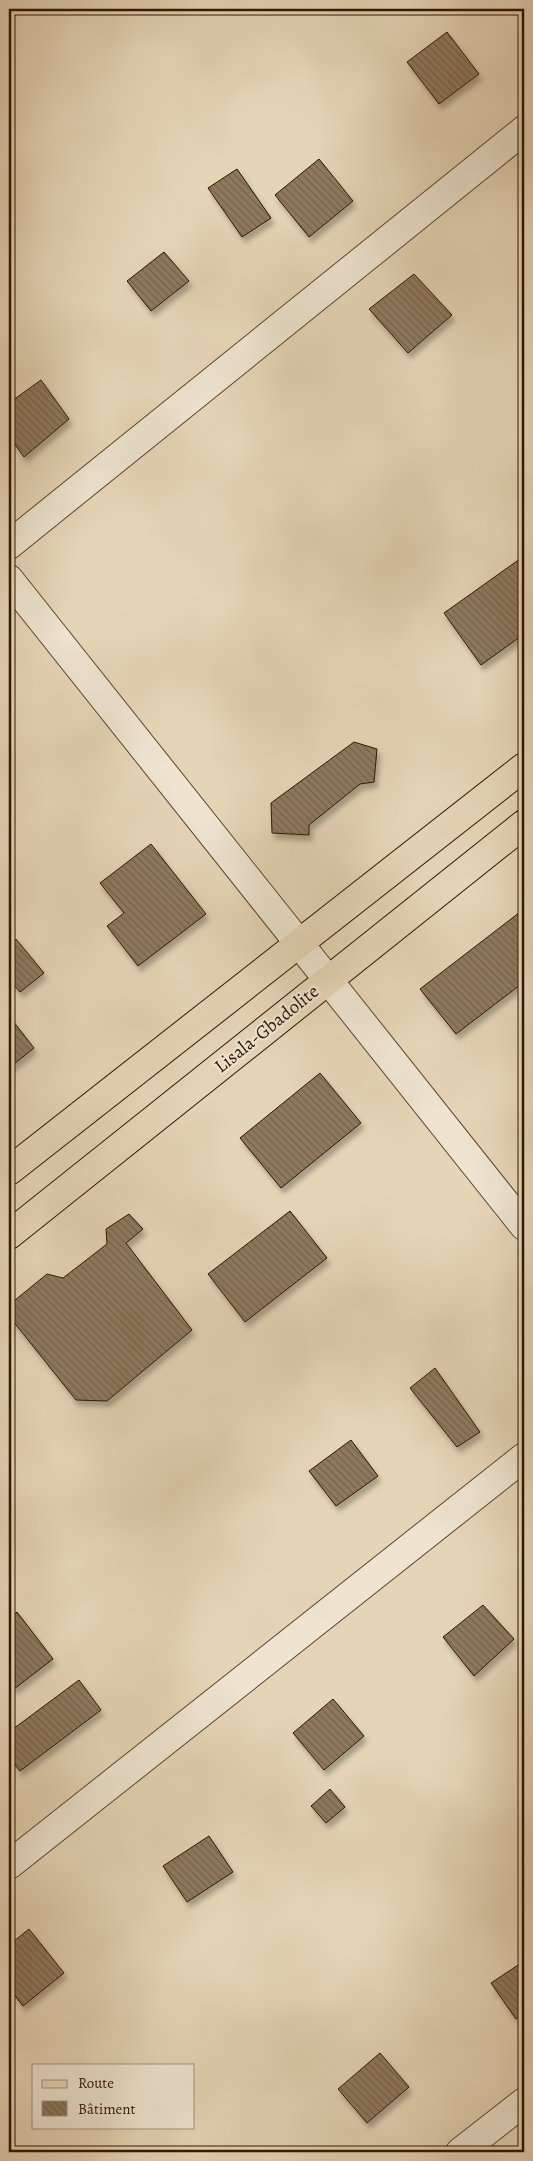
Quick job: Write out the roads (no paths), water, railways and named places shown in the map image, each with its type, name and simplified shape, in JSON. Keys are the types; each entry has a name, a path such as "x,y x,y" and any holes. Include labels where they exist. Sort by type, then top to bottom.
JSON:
{"main road":[{"path":"9,1171 524,767"},
{"name":"Lisala-Gbadolite","path":"9,1234 524,824"}],"street":[{"path":"9,545 524,130"},
{"path":"9,579 524,1226"},
{"path":"9,1865 524,1457"},
{"path":"460,2152 524,2102"}]}
